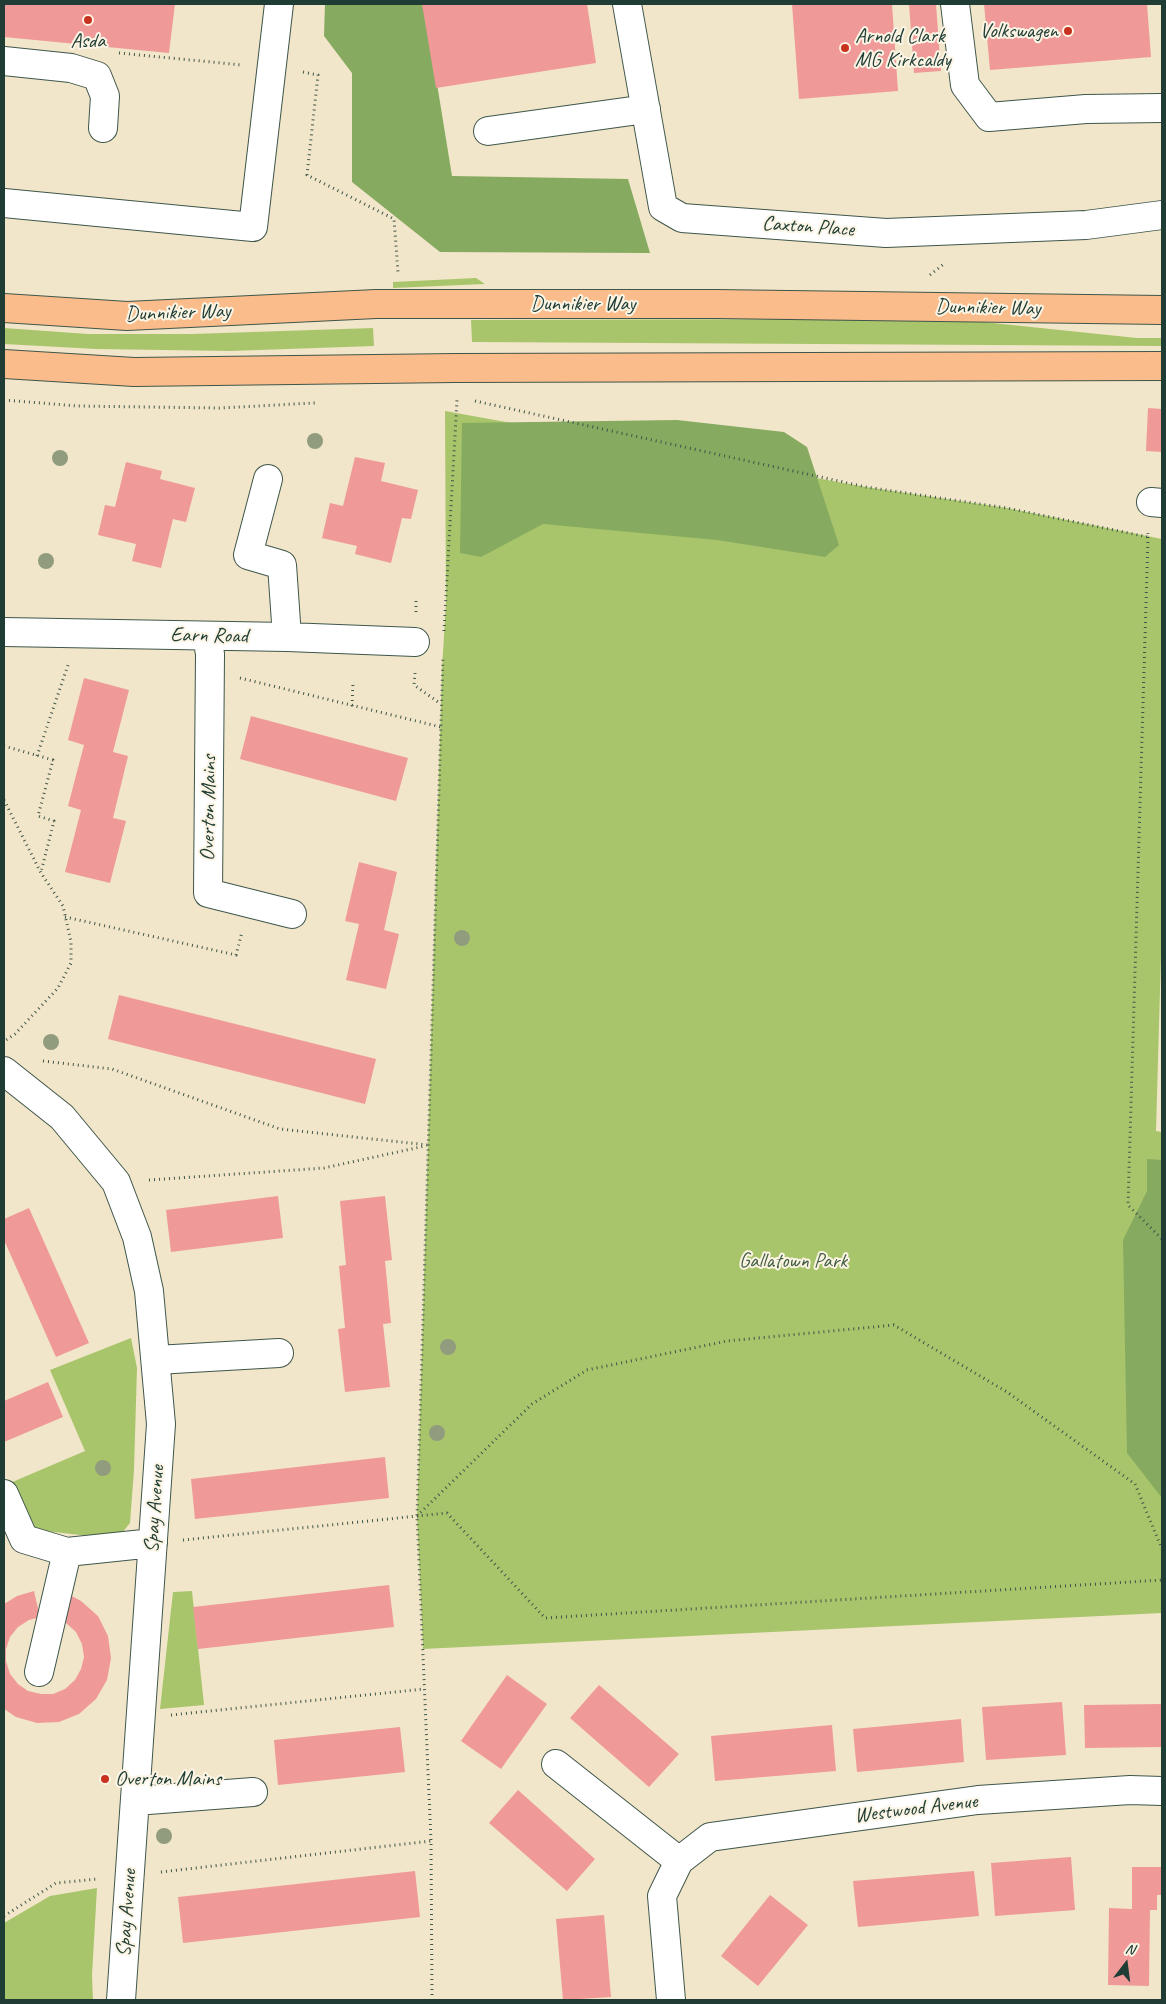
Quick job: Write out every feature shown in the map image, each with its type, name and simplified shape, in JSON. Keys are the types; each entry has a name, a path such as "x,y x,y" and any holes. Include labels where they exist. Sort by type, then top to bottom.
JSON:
{"main road":[{"name":"Dunnikier Way","path":"4,308 127,316 376,304 715,304 1162,310"},
{"path":"4,364 134,372 456,368 1162,366"}],"street":[{"path":"4,203 253,227 279,4"},
{"name":"Caxton Place","path":"627,4 663,208 682,218 886,233 1086,225 1162,215"},
{"path":"955,4 965,85 989,118 1086,109 1162,108"},
{"path":"4,61 71,68 97,76 105,96 103,128"},
{"path":"488,131 646,109"},
{"path":"268,479 248,555 282,565 287,637"},
{"name":"Earn Road","path":"4,632 287,637 415,642"},
{"name":"Overton Mains","path":"207,636 210,654 208,894 292,914"},
{"name":"Spay Avenue","path":"4,1071 62,1117 116,1182 137,1237 150,1291 161,1424 121,2000"},
{"path":"156,1360 279,1353"},
{"path":"4,1494 24,1539 67,1552 153,1542"},
{"path":"39,1672 67,1552"},
{"path":"556,1764 679,1861"},
{"name":"Westwood Avenue","path":"671,2000 662,1896 679,1861 710,1837 978,1800 1130,1790 1162,1791"},
{"path":"135,1801 253,1792"}],"path":[{"path":"444,640 457,397 866,487 1007,508 1148,537"},
{"path":"1156,502 1148,537 1128,1205 1162,1239"},
{"path":"415,642 414,686 441,704"},
{"path":"432,2000 431,1841 417,1516 443,649"},
{"path":"37,756 69,662"},
{"path":"231,676 441,727"},
{"path":"352,706 353,683"},
{"path":"4,746 53,760 38,816 54,821 41,873"},
{"path":"4,800 41,873 63,906 71,942 71,963 58,988 15,1034 4,1041"},
{"path":"65,917 236,955 248,904"},
{"path":"33,1060 112,1069 280,1130 428,1145"},
{"path":"116,1182 324,1168 428,1145"},
{"path":"417,1516 532,1404 587,1370 727,1341 894,1325 1007,1392 1135,1484 1162,1548"},
{"path":"153,1542 447,1513 545,1618 1162,1580"},
{"path":"141,1718 424,1689"},
{"path":"4,1916 56,1883 431,1841"}],"green space":[{"path":"325,4 424,4 452,176 628,179 650,253 440,252 352,182 352,73 324,36"},
{"path":"476,278 485,284 393,288 393,282"},
{"path":"830,319 983,322 1137,338 1162,338 1162,346 472,342 471,320"},
{"path":"4,328 88,334 192,334 373,328 374,346 230,351 96,349 4,344"},
{"name":"Gallatown Park","path":"445,411 866,487 1007,508 1162,539 1162,920 1156,1131 1162,1132 1162,1613 423,1649 417,1516 442,669 446,601"},
{"path":"677,420 784,432 807,447 839,545 825,557 717,540 543,524 481,557 460,553 462,423"},
{"path":"1147,1159 1162,1160 1162,1498 1127,1453 1123,1240 1147,1191"},
{"path":"131,1338 137,1368 134,1470 130,1523 122,1533 107,1538 36,1530 10,1483 85,1451 50,1370"},
{"path":"192,1591 204,1705 160,1709 173,1592"},
{"path":"97,1888 92,1975 93,2000 4,2000 4,1923 50,1896"}],"building":[{"name":"Asda","path":"4,4 175,4 169,53 4,37"},
{"path":"422,4 587,4 596,63 436,88"},
{"name":"Arnold Clark MG Kirkcaldy","path":"792,4 892,4 898,91 799,99"},
{"path":"909,4 936,4 941,71 914,73"},
{"name":"Volkswagen","path":"984,4 1147,4 1151,57 990,70"},
{"path":"1148,408 1162,409 1162,452 1146,451"},
{"path":"355,457 385,463 381,481 418,490 411,519 402,518 391,563 355,554 357,546 322,538 330,503 343,506"},
{"path":"126,462 162,471 160,479 195,488 186,522 173,519 161,568 132,561 136,544 98,535 105,505 115,507"},
{"path":"84,678 129,690 113,752 128,756 113,818 126,821 110,883 65,872 81,810 68,806 84,745 68,740"},
{"path":"251,716 408,758 396,801 240,759"},
{"path":"359,862 397,872 384,930 399,934 386,989 346,980 359,924 345,921"},
{"path":"119,995 376,1059 365,1104 108,1039"},
{"path":"278,1196 283,1238 171,1252 166,1210"},
{"path":"385,1196 392,1260 385,1261 391,1323 383,1324 390,1387 345,1392 338,1329 345,1328 339,1266 346,1265 340,1201"},
{"path":"29,1208 89,1343 56,1357 4,1240 4,1219"},
{"path":"48,1382 63,1417 4,1442 4,1401"},
{"path":"385,1457 389,1498 195,1519 191,1479"},
{"path":"389,1585 394,1627 198,1649 193,1607"},
{"path":"34,1591 40,1617 29,1620 18,1627 10,1637 6,1649 6,1661 10,1674 18,1684 28,1691 53,1694 65,1689 75,1680 81,1669 84,1657 82,1644 76,1632 59,1619 70,1595 81,1601 98,1616 108,1636 111,1658 107,1680 96,1699 79,1714 59,1722 37,1723 16,1717 4,1709 4,1604 17,1596"},
{"path":"507,1675 547,1704 501,1769 461,1741"},
{"path":"599,1685 679,1754 649,1787 570,1718"},
{"path":"1062,1702 1066,1755 986,1760 982,1707"},
{"path":"1162,1704 1162,1747 1085,1748 1084,1705"},
{"path":"961,1719 964,1762 857,1772 853,1729"},
{"path":"832,1725 836,1771 715,1781 711,1736"},
{"path":"400,1727 405,1772 278,1785 274,1740"},
{"path":"518,1790 595,1859 567,1891 489,1823"},
{"path":"1071,1857 1075,1910 995,1916 991,1863"},
{"path":"1132,1867 1162,1867 1162,1895 1157,1895 1157,1910 1150,1910 1149,1986 1108,1985 1109,1908 1132,1909"},
{"path":"415,1871 420,1917 183,1943 178,1897"},
{"path":"974,1871 979,1916 858,1927 853,1881"},
{"path":"770,1895 808,1925 758,1986 721,1956"},
{"path":"604,1915 611,1997 563,2000 556,1919"}],"place":[{"name":"Asda","path":"88,20"},
{"name":"Volkswagen","path":"1068,31"},
{"name":"Arnold Clark MG Kirkcaldy","path":"845,48"},
{"name":"Overton Mains","path":"105,1779"}]}
